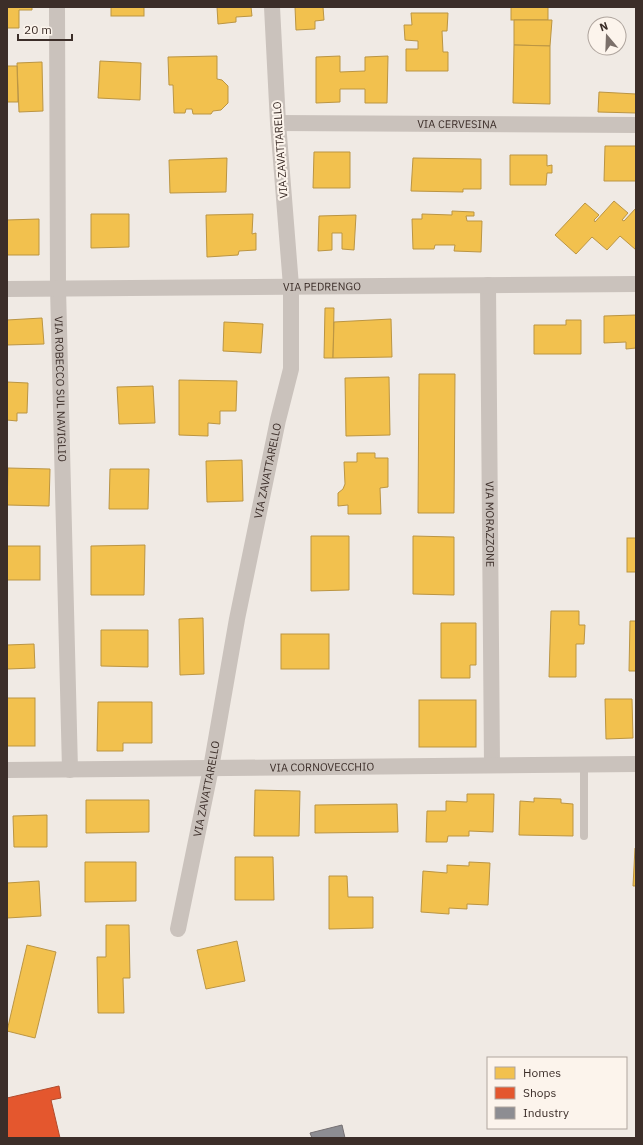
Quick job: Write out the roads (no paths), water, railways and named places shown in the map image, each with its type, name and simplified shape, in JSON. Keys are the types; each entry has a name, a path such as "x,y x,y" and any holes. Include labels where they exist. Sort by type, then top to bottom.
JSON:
{"street":[{"name":"VIA ROBECCO SUL NAVIGLIO","path":"58,7 58,288 70,770"},
{"name":"VIA ZAVATTARELLO","path":"178,929 211,768 237,619 278,420 291,369 291,286 278,123 272,7"},
{"name":"VIA CERVESINA","path":"278,123 636,125"},
{"name":"VIA PEDRENGO","path":"7,289 636,284"},
{"name":"VIA MORAZZONE","path":"488,285 492,764"},
{"name":"VIA CORNOVECCHIO","path":"7,770 492,764 636,764"}],"lane":[{"path":"584,764 584,836"}]}
